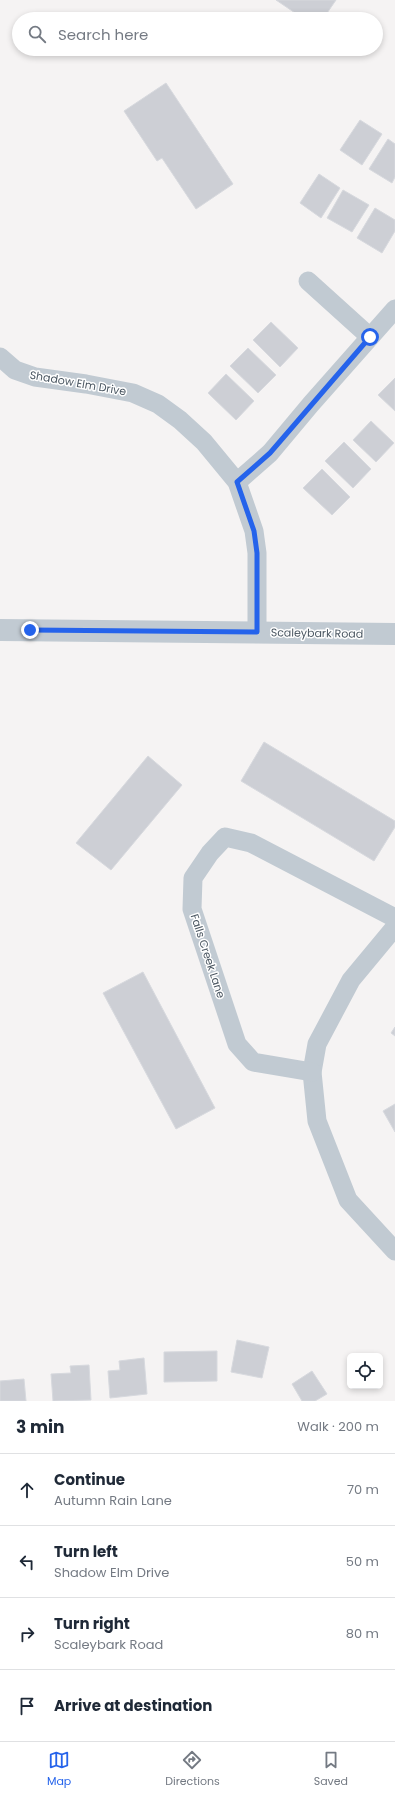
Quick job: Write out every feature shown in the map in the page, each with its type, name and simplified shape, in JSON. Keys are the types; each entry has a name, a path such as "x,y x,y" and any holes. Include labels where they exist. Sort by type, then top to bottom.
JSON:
{"street":[{"path":"308,281 370,337"},
{"path":"237,482 270,453 395,309"},
{"name":"Shadow Elm Drive","path":"0,357 15,370 35,377 86,384 133,394 158,404 180,420 204,442 237,482 254,531 257,553 257,632"},
{"name":"Scaleybark Road","path":"0,630 395,634"},
{"name":"Falls Creek Lane","path":"312,1072 253,1062 237,1044 192,909 193,878 210,853 225,837 251,843 395,918"},
{"path":"395,927 351,980 317,1044 312,1072 317,1121 348,1200 395,1251"}],"building":[{"path":"276,0 336,0 328,12 294,12"},
{"path":"166,83 233,184 196,209 162,158 157,161 124,111"},
{"path":"360,120 382,134 362,165 340,150"},
{"path":"388,139 395,144 395,177 392,183 369,169"},
{"path":"319,174 340,188 321,218 300,203"},
{"path":"343,190 369,205 352,232 327,218"},
{"path":"375,208 395,220 395,231 382,253 357,238"},
{"path":"271,322 298,348 280,367 253,340"},
{"path":"248,348 276,375 258,393 230,366"},
{"path":"226,374 254,401 236,420 208,393"},
{"path":"395,378 395,411 378,395"},
{"path":"371,421 394,443 376,462 353,440"},
{"path":"344,442 371,469 353,488 325,461"},
{"path":"322,469 350,497 332,515 303,488"},
{"path":"264,742 395,821 395,827 374,861 241,781"},
{"path":"148,756 182,785 111,870 76,843"},
{"path":"143,972 215,1108 176,1129 103,993"},
{"path":"395,1027 395,1036 391,1033"},
{"path":"395,1104 395,1132 383,1111"},
{"path":"237,1340 269,1347 262,1378 231,1372"},
{"path":"217,1351 217,1381 164,1382 164,1352"},
{"path":"144,1358 147,1394 110,1398 108,1371 120,1370 119,1361"},
{"path":"89,1365 91,1400 53,1401 51,1374 71,1373 70,1366"},
{"path":"312,1371 327,1394 315,1401 302,1401 292,1384"},
{"path":"24,1379 26,1401 0,1401 0,1381"}],"route":[{"path":"30,630 257,632 257,553 254,531 237,482 246,476 270,453 310,404 370,337"}]}
